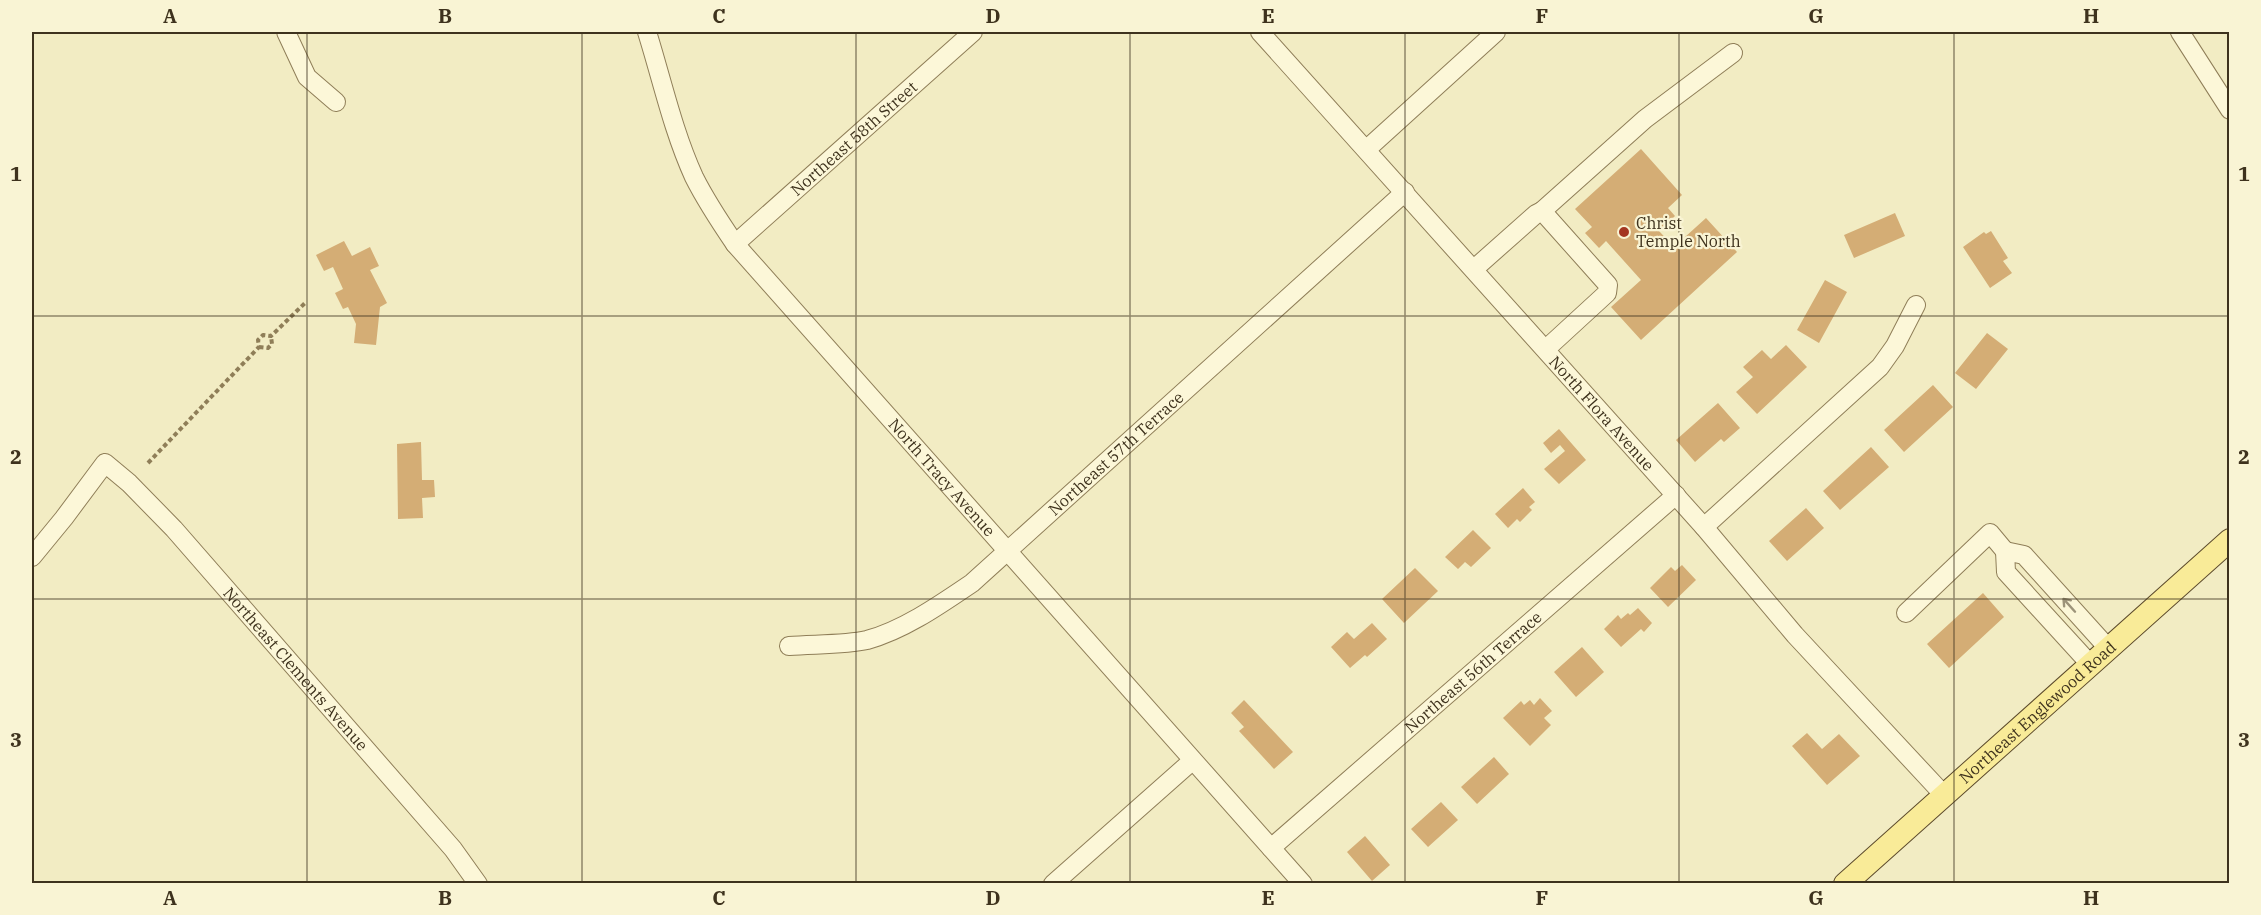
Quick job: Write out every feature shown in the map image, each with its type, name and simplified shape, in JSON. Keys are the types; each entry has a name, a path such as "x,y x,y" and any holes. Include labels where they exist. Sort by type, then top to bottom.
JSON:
{"main road":[{"name":"Northeast Englewood Road","path":"1845,884 2229,540"}],"street":[{"path":"286,32 307,77 336,102"},
{"name":"North Tracy Avenue","path":"647,32 679,139 694,176 712,210 735,244 1303,884"},
{"name":"Northeast 58th Street","path":"735,244 973,32"},
{"name":"North Flora Avenue","path":"1260,32 1676,495 1795,635 1943,795"},
{"path":"1367,149 1496,32"},
{"path":"2180,32 2229,110"},
{"path":"1474,269 1645,119 1732,53"},
{"name":"Northeast 57th Terrace","path":"789,646 867,640 939,605 972,583 1405,192"},
{"path":"1542,211 1608,285 1607,293 1546,349"},
{"path":"1704,527 1880,367 1895,346 1916,305"},
{"name":"Northeast Clements Avenue","path":"32,557 105,463 129,483 174,529 453,849 478,884"},
{"name":"Northeast 56th Terrace","path":"1271,848 1676,495"},
{"path":"1906,613 1990,533 2005,550 2024,555 2108,648"},
{"path":"2005,550 2006,572 2090,664"},
{"path":"1053,884 1192,761"}],"path":[{"path":"259,347 258,340 262,336 272,336 305,303"},
{"path":"259,347 268,348 272,344 272,336"},
{"path":"148,463 259,347"}],"building":[{"path":"1641,149 1682,195 1668,208 1675,216 1659,231 1674,247 1706,218 1737,252 1641,340 1611,307 1641,280 1606,241 1599,248 1585,233 1592,227 1575,209"},
{"path":"1895,213 1905,236 1854,258 1844,235"},
{"path":"1991,231 2008,258 2003,261 2012,273 1990,288 1963,247 1984,232 1986,234"},
{"path":"344,241 352,256 370,247 379,266 370,270 387,303 380,307 376,345 354,343 356,324 348,307 343,309 335,293 343,289 333,267 324,271 316,255"},
{"path":"1825,280 1847,292 1819,343 1797,330"},
{"path":"1987,333 2008,349 1976,389 1955,373"},
{"path":"1786,345 1807,367 1757,414 1736,392 1753,377 1743,367 1762,350 1771,359"},
{"path":"1933,385 1953,407 1904,452 1884,430"},
{"path":"1718,403 1740,428 1724,442 1721,439 1695,462 1676,440"},
{"path":"1559,429 1586,460 1559,484 1544,469 1565,451 1560,445 1551,453 1543,443"},
{"path":"421,442 422,480 434,480 435,497 422,498 423,518 398,519 397,444"},
{"path":"1871,447 1889,467 1840,510 1823,491"},
{"path":"1523,488 1535,502 1529,507 1532,510 1520,522 1517,519 1508,528 1495,514"},
{"path":"1806,508 1824,528 1787,561 1769,541"},
{"path":"1473,530 1491,548 1471,567 1465,562 1458,569 1445,557"},
{"path":"1682,565 1696,580 1668,607 1650,588 1671,567 1675,571"},
{"path":"1415,568 1438,591 1404,623 1382,599"},
{"path":"1983,593 2004,617 1949,668 1927,644"},
{"path":"1638,608 1652,623 1644,632 1641,629 1621,647 1604,629 1618,615 1621,619"},
{"path":"1372,623 1387,639 1367,657 1365,655 1350,668 1331,647 1347,632 1354,639"},
{"path":"1582,647 1604,672 1576,697 1554,672"},
{"path":"1540,698 1552,711 1544,718 1551,725 1530,746 1503,718 1521,701 1524,705 1530,700 1534,705"},
{"path":"1244,700 1293,752 1274,769 1239,731 1244,727 1231,713"},
{"path":"1807,733 1822,749 1839,734 1860,756 1827,785 1792,746"},
{"path":"1494,757 1509,774 1477,804 1461,787"},
{"path":"1441,802 1458,820 1428,847 1411,829"},
{"path":"1365,836 1390,865 1372,881 1347,852"}],"place":[{"name":"Christ Temple North","path":"1624,232"}]}
